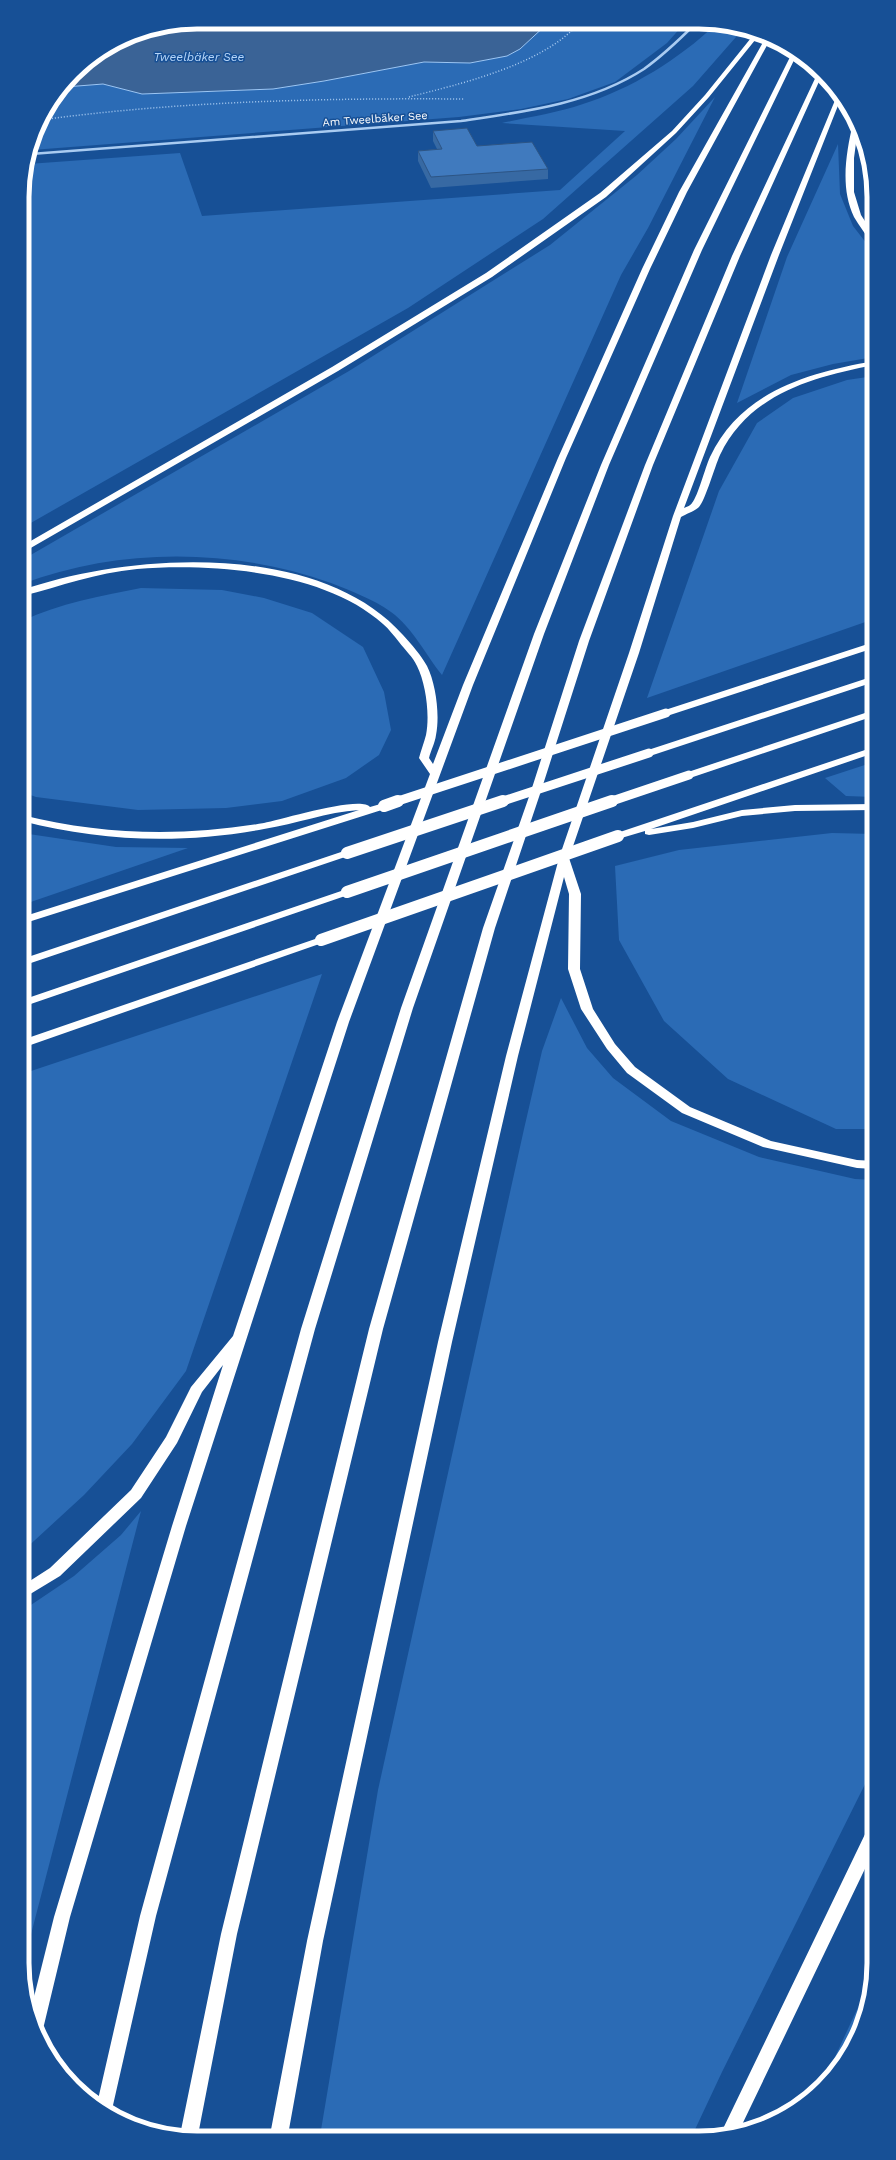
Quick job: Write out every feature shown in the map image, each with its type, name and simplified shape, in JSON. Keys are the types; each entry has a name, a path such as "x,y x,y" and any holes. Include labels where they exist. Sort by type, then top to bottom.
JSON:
{"highway":[{"path":"29,546 335,369 489,275 603,195 674,132 708,96 754,38"},
{"path":"37,2015 62,1917 175,1541 240,1334 343,1022 434,774 468,685 562,458 646,269 683,192 766,43"},
{"path":"106,2105 148,1916 304,1344 407,1008 536,641 605,465 698,250 793,57"},
{"path":"190,2131 229,1934 376,1329 489,928 536,792 584,641 649,465 772,173 817,77"},
{"path":"280,2131 315,1941 445,1342 512,1056 564,858 634,653 677,516 775,256 837,101"},
{"path":"854,132 849,154 850,182 857,216 867,231"},
{"path":"677,516 696,505 710,468 723,441 747,411 769,395 800,380 840,369 867,364"},
{"path":"29,590 47,584 99,572 152,565 188,565 236,567 291,576 357,601 382,618 404,639 422,667 431,706 431,734 424,758 434,774"},
{"path":"29,919 384,806 867,647"},
{"path":"29,961 347,853 867,681"},
{"path":"29,1002 867,715"},
{"path":"29,1042 618,836 867,752"},
{"path":"29,820 60,828 115,834 179,835 220,832 264,826 356,807 384,806"},
{"path":"618,836 693,825 742,813 795,808 867,807"},
{"path":"564,858 576,894 574,969 587,1009 611,1046 631,1070 686,1110 767,1144 817,1156 867,1165"},
{"path":"29,1589 55,1572 136,1494 172,1440 196,1390 240,1334"},
{"path":"731,2128 867,1847"}],"street":[{"name":"Am Tweelbäker See","path":"35,154 461,121 526,112 574,102 620,84 678,43 690,29"}],"path":[{"path":"405,98 490,75 512,66 571,33 574,29"},
{"path":"48,119 113,110 363,98 469,99"}],"shaded area":[{"path":"542,29 679,29 667,43 615,82 568,99 521,109 459,117 36,150 46,122 57,103 71,87 103,84 142,94 273,89 424,62 470,63 507,56 520,49"},
{"path":"711,29 739,34 693,86 543,219 408,308 29,524 29,186 32,164 180,153 202,216 560,190 625,131 502,123 573,107 601,98 654,72 701,38"},
{"path":"715,97 648,228 621,275 442,675 412,633 399,618 391,612 377,603 354,592 294,571 255,563 216,558 176,556 137,558 98,563 59,572 29,582 29,556 349,371 550,245 637,175 676,139"},
{"path":"838,144 840,194 853,226 867,244 867,358 833,364 791,375 737,403 787,257"},
{"path":"867,377 867,621 647,698 719,491 757,423 793,398 847,380"},
{"path":"141,588 222,590 264,598 312,613 363,647 384,692 391,730 379,755 346,778 282,801 226,808 138,810 36,797 29,794 29,618 51,609 96,597"},
{"path":"867,764 867,797 846,796 825,778"},
{"path":"832,833 867,834 867,1129 836,1129 728,1079 664,1021 619,940 615,866 679,850"},
{"path":"29,834 116,847 188,848 29,903"},
{"path":"322,974 186,1371 132,1444 84,1495 29,1546 29,1072"},
{"path":"561,998 587,1048 613,1078 671,1121 759,1157 855,1179 867,1180 867,1780 694,2131 321,2131 378,1790 542,1051"},
{"path":"141,1511 29,1942 29,1606 74,1576 121,1535"},
{"path":"864,1994 850,2038 839,2057 830,2067"}],"water":[{"name":"Tweelbäker See","path":"542,29 520,49 507,56 470,63 424,62 273,89 142,94 103,84 71,87 78,78 103,57 122,46 143,38 175,30"}],"building":[{"path":"467,128 477,146 532,142 548,169 431,177 418,151 442,149 433,131"}]}
